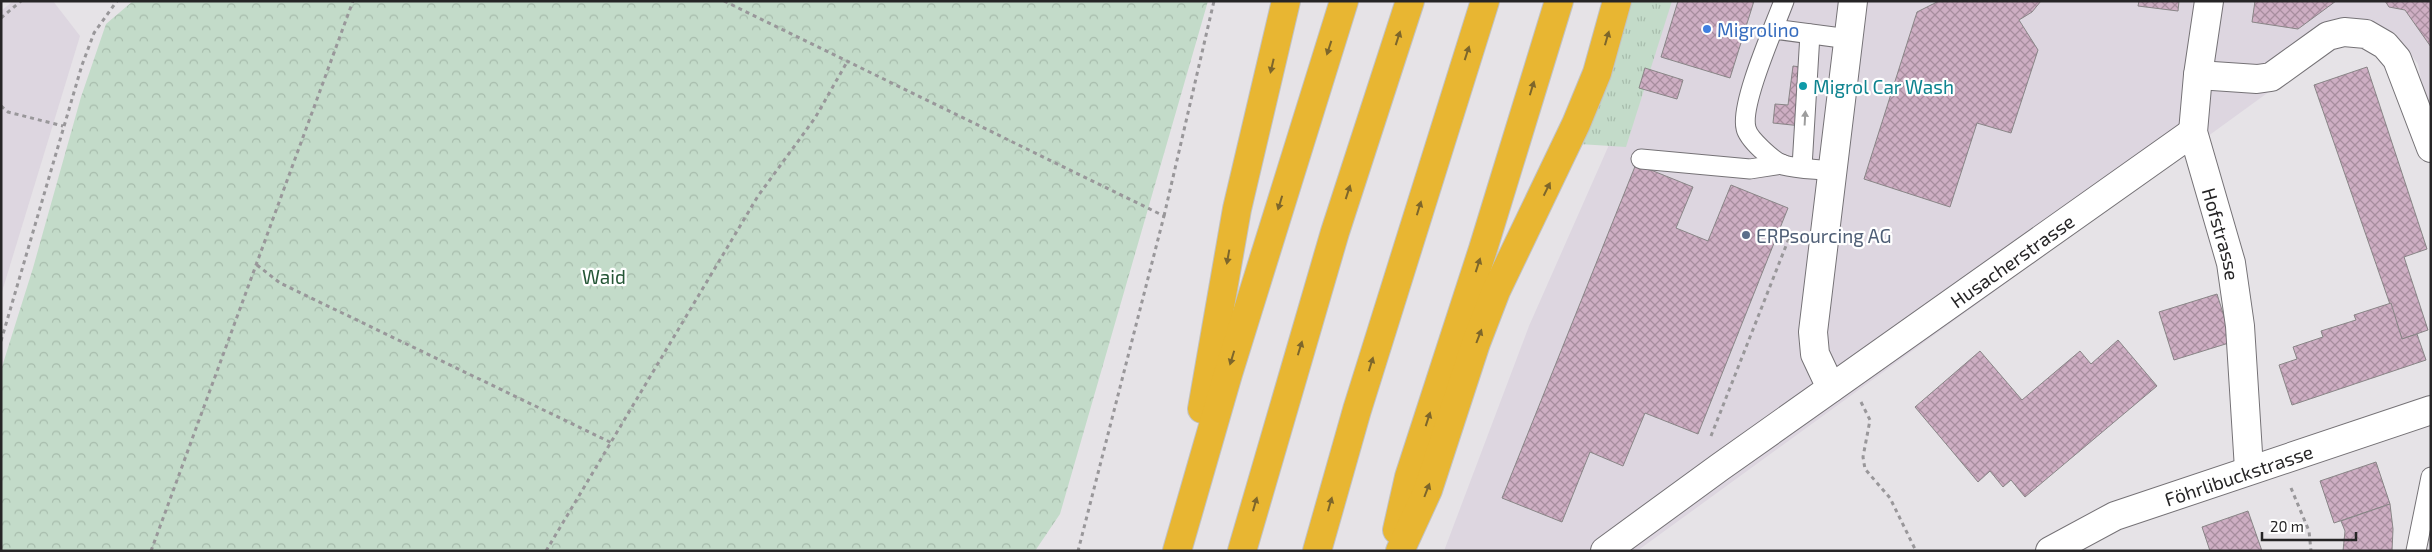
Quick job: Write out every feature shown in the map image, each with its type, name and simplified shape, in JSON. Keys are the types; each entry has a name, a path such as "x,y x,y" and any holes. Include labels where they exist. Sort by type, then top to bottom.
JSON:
{"highway":[{"path":"1177,550 1237,209 1286,1"},
{"path":"1177,550 1268,242 1344,1"},
{"path":"1242,551 1332,242 1410,1"},
{"path":"1317,551 1357,410 1485,1"},
{"path":"1392,551 1409,477 1484,249 1558,1"},
{"path":"1400,551 1428,490 1476,343 1496,292 1576,124 1596,73 1617,1"}],"street":[{"path":"1831,388 1815,354 1813,332 1853,1"},
{"name":"Hofstrasse","path":"2209,1 2198,75 2193,132 2230,263 2240,326 2249,470"},
{"path":"2198,75 2257,79 2271,76 2328,36 2344,32 2366,34 2386,45 2397,59 2431,148"},
{"name":"Husacherstrasse","path":"1605,551 1720,467 2193,132"},
{"name":"Föhrlibuckstrasse","path":"2055,549 2115,516 2280,459 2431,410"}],"lane":[{"path":"1782,164 1761,149 1750,138 1746,129 1748,102 1784,1"},
{"path":"1774,29 1849,39"},
{"path":"1802,167 1810,34"},
{"path":"1642,158 1750,170 1782,164 1832,171"},
{"path":"2416,551 2431,477"}],"path":[{"path":"1,18 21,1"},
{"path":"1,341 82,64 94,33 118,1"},
{"path":"151,551 353,1"},
{"path":"724,1 1164,216"},
{"path":"1078,551 1164,216 1214,1"},
{"path":"546,551 758,196 815,118 848,62"},
{"path":"1,106 8,112 64,126"},
{"path":"1720,467 1707,446 1796,220"},
{"path":"257,265 280,283 612,442"},
{"path":"1864,407 1870,420 1862,457 1865,469 1890,498 1916,551"},
{"path":"2280,459 2308,531 2311,551"}],"shaded area":[{"path":"13,1 53,1 80,36 1,295 1,11"},
{"path":"1659,1 2431,1 2431,129 2418,64 2395,33 2347,35 1637,551 1444,551 1529,326 1620,120"}],"green space":[{"name":"Waid","path":"133,1 1208,1 1060,514 1035,551 1,551 1,370 33,268 81,97 106,24"},
{"path":"1630,1 1672,1 1626,147 1579,144"}],"building":[{"name":"Migrolino","path":"1678,1 1754,1 1730,78 1661,57"},
{"path":"1939,1 2041,1 2032,12 2019,20 2038,50 2011,133 1977,123 1950,207 1864,179 1917,12"},
{"path":"2139,1 2179,1 2178,11 2138,6"},
{"path":"2255,1 2336,1 2298,29 2252,22"},
{"path":"2385,1 2431,1 2431,47 2405,10 2389,7"},
{"name":"Migrol Car Wash","path":"1793,66 1817,69 1811,127 1773,123 1775,104 1788,105"},
{"path":"2367,67 2427,249 2404,257 2428,330 2402,339 2314,85"},
{"path":"1645,68 1683,80 1677,99 1639,88"},
{"path":"1636,164 1693,187 1676,228 1708,241 1731,185 1788,208 1698,434 1645,413 1623,466 1590,452 1562,522 1502,498"},
{"path":"2217,294 2232,342 2174,360 2159,312"},
{"path":"2391,303 2402,339 2417,334 2426,360 2292,405 2279,365 2297,359 2293,347 2323,337 2321,331 2356,320 2354,315"},
{"path":"2118,340 2157,386 2025,497 2011,480 2003,487 1990,471 1978,482 1915,407 1980,351 2022,400 2080,351 2091,364"},
{"path":"2376,462 2390,504 2334,523 2320,481"},
{"path":"2390,504 2393,529 2392,551 2343,551 2345,531 2341,521"},
{"path":"2248,511 2262,551 2210,551 2202,527"}],"place":[{"name":"Migrolino","path":"1707,29"},
{"name":"Migrol Car Wash","path":"1803,86"},
{"name":"ERPsourcing AG","path":"1746,235"}]}
